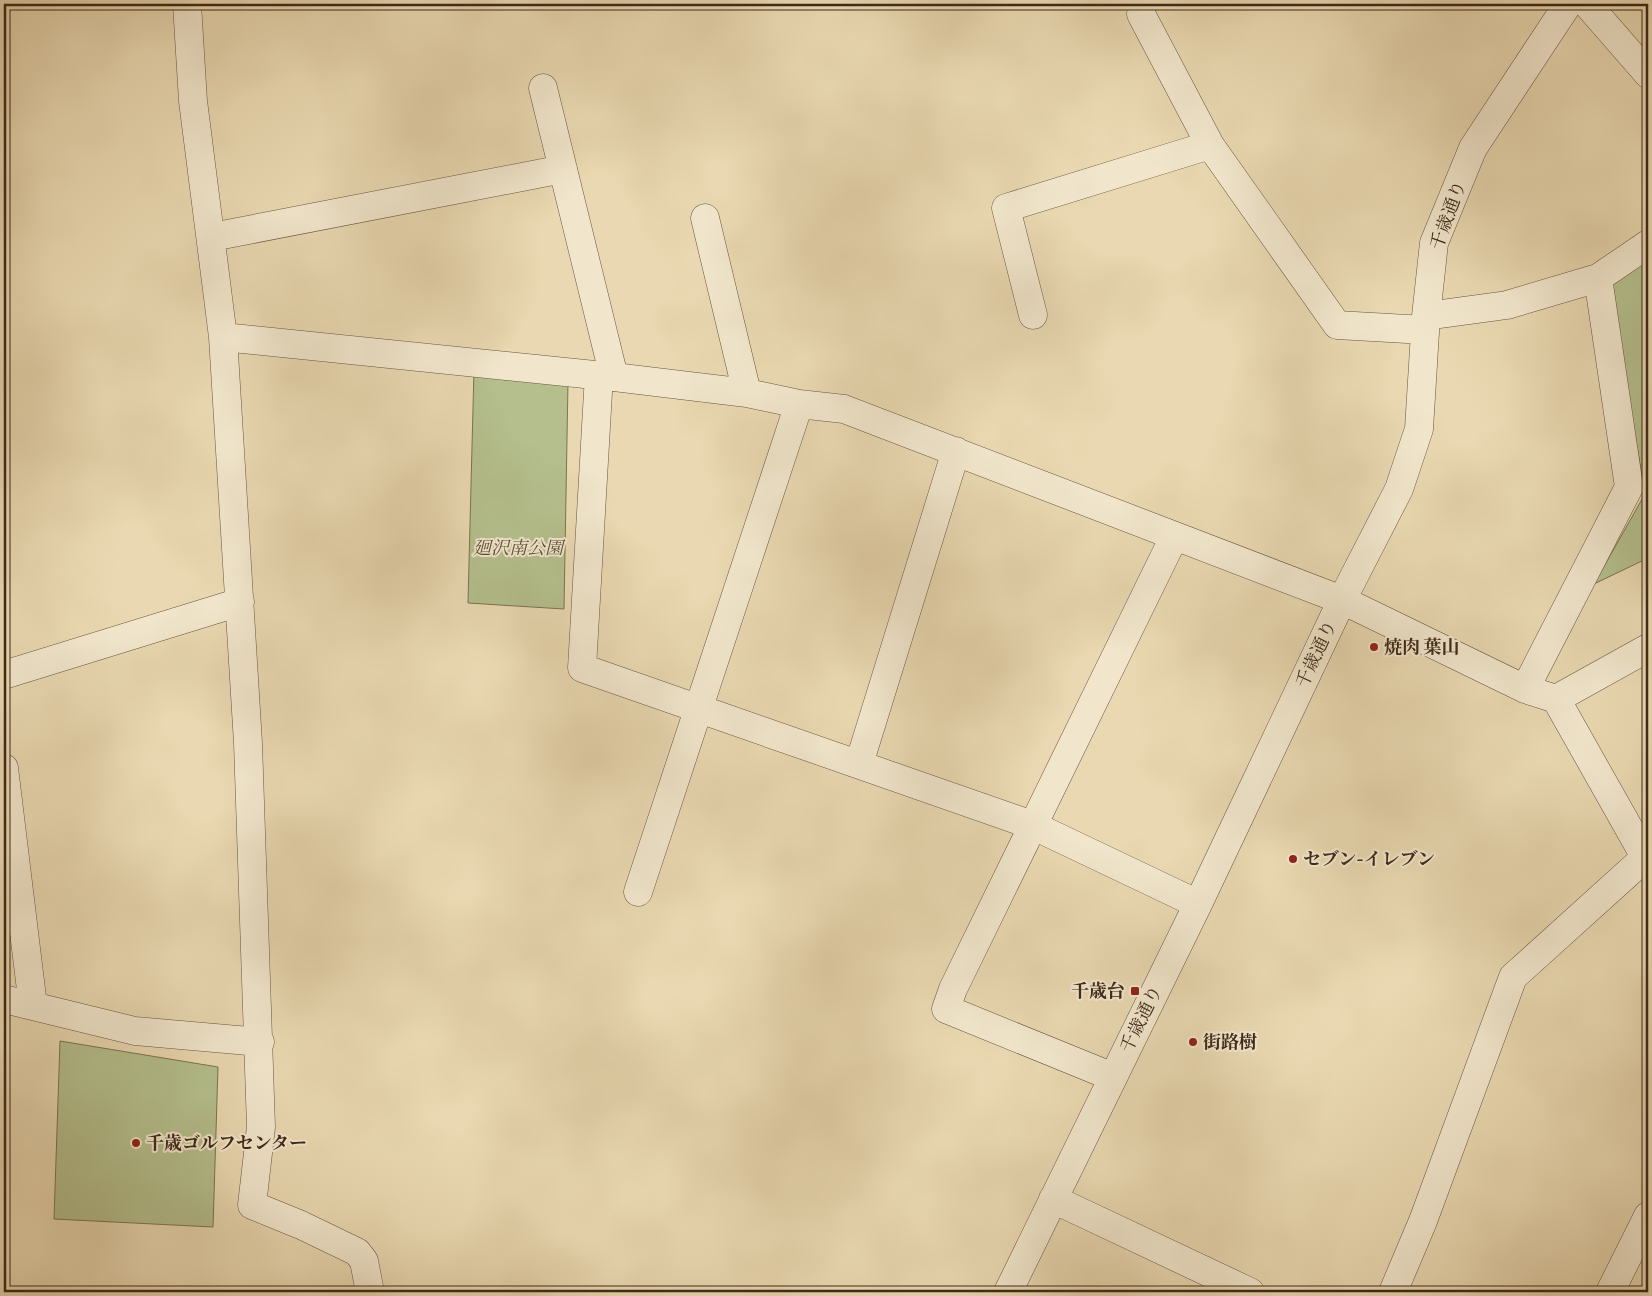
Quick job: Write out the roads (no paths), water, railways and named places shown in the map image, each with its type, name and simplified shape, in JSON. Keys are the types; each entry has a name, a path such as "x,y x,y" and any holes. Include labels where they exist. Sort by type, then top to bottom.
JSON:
{"street":[{"path":"187,4 193,100 212,237 223,338 248,743 260,1042 261,1127 252,1205 301,1225 357,1252 364,1261 370,1292"},
{"name":"千歳通り","path":"1008,1292 1198,904 1342,600 1399,488 1419,429 1426,323 1434,243 1473,148 1568,4"},
{"path":"1587,4 1648,74"},
{"path":"1141,14 1210,145 1337,325 1426,323 1507,305 1598,278 1648,244"},
{"path":"543,88 563,169 607,376 582,668 1032,825 1198,904"},
{"path":"1033,315 1006,208 1210,145"},
{"path":"212,237 563,169"},
{"path":"705,218 747,393"},
{"path":"1525,689 1629,487 1598,278"},
{"path":"223,338 607,376 747,393 799,404 844,409 1342,600 1525,689 1556,699 1647,858 1513,977 1423,1221 1393,1292"},
{"path":"638,892 799,404"},
{"path":"859,764 956,451"},
{"path":"1113,1077 946,1009 953,989 1032,825 1174,537"},
{"path":"4,675 240,602"},
{"path":"1556,699 1648,648"},
{"path":"4,768 33,1006"},
{"path":"4,999 135,1031 260,1042"},
{"path":"1053,1199 1250,1292"},
{"path":"1610,1292 1648,1216"}],"place":[{"name":"焼肉 葉山","path":"1374,647"},
{"name":"セブン-イレブン","path":"1293,859"},
{"name":"千歳台","path":"1135,991"},
{"name":"街路樹","path":"1193,1042"},
{"name":"千歳ゴルフセンター","path":"136,1143"}],"park label":[{"name":"廻沢南公園","path":"518,548"}]}
